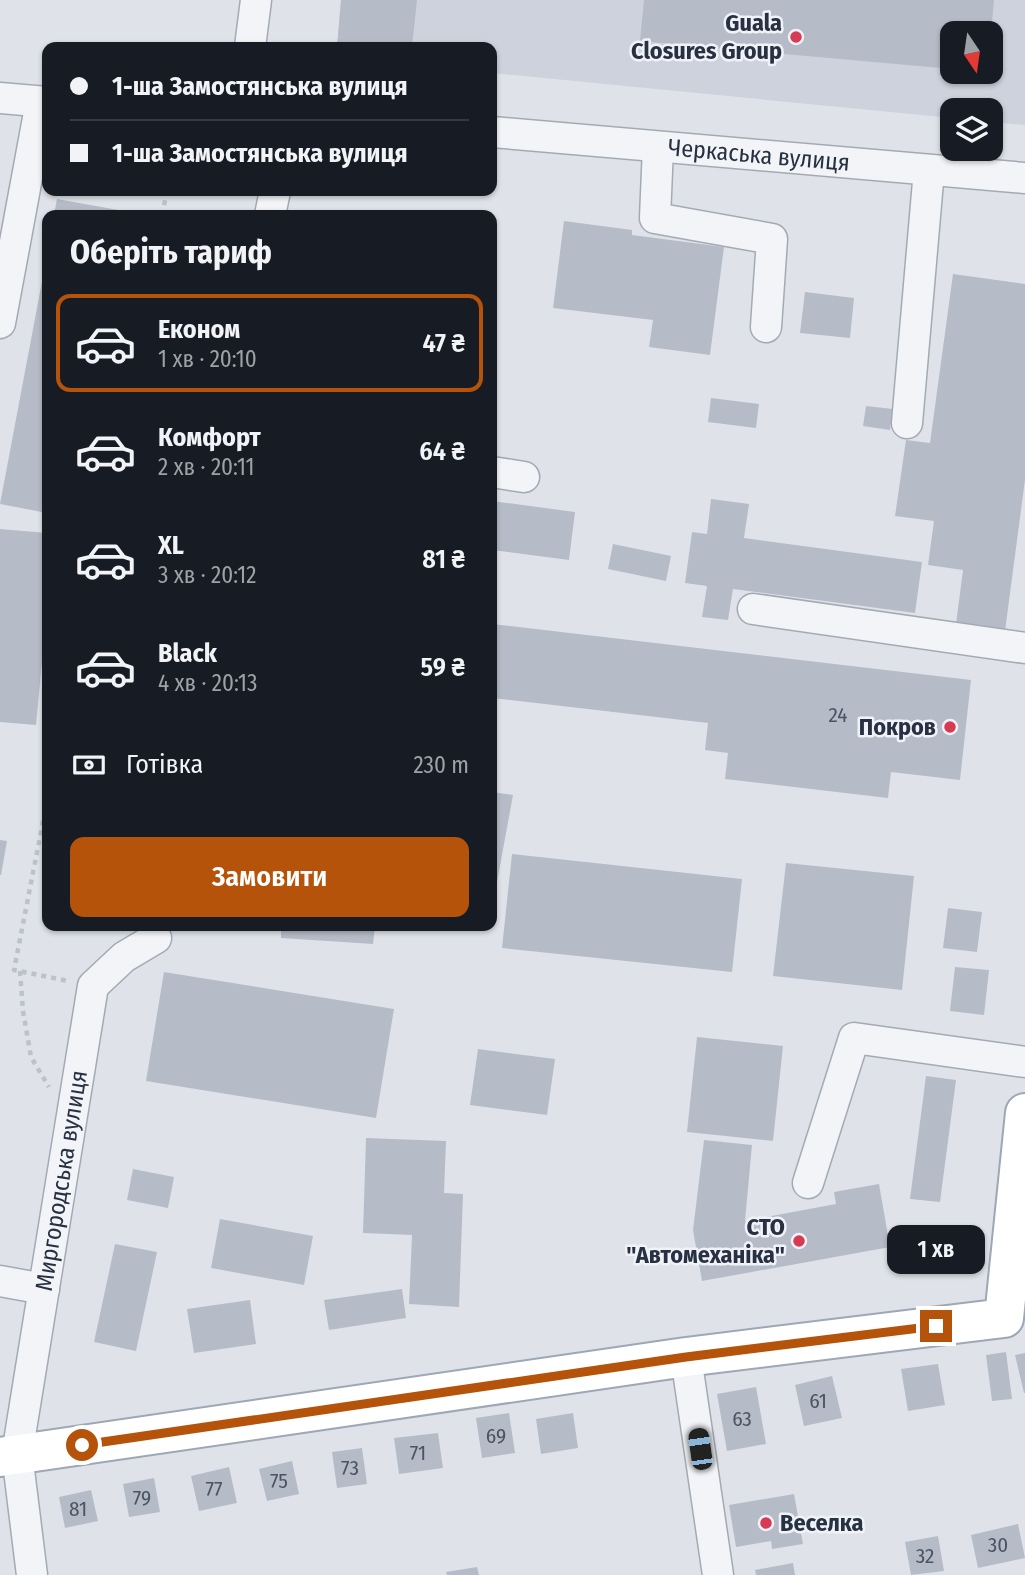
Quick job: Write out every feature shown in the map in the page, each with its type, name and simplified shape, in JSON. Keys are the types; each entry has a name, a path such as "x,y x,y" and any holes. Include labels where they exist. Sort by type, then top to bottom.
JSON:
{"main road":[{"path":"8,1456 686,1357 1015,1317 1025,1113"}],"street":[{"path":"251,42 256,0"},
{"path":"0,98 42,102"},
{"path":"0,323 42,112"},
{"name":"Черкаська вулиця","path":"497,132 1025,178"},
{"path":"658,146 655,218 772,239 766,327"},
{"path":"907,423 929,170"},
{"path":"497,472 524,477"},
{"path":"753,609 1025,648"},
{"path":"93,986 124,957 156,938"},
{"name":"Миргородська вулиця","path":"32,1575 8,1456 44,1289 93,986"},
{"path":"808,1182 853,1038 1025,1062"},
{"path":"0,1282 44,1289"},
{"path":"686,1357 718,1575"}],"path":[{"path":"42,827 14,970 93,986"},
{"path":"20,971 31,1057 60,1104 72,1117"}],"shaded area":[{"path":"341,0 1025,0 1025,125 1003,123 1003,98 940,98 940,117 497,73 497,42 337,42"}],"building":[{"path":"341,0 417,0 413,42 337,42"},
{"name":"Guala Closures Group","path":"644,0 994,0 992,21 940,21 940,68 640,41"},
{"path":"57,199 118,210 55,210"},
{"path":"564,221 632,230 632,235 724,247 710,355 649,347 653,320 553,308"},
{"path":"953,274 1025,284 1025,480 1005,631 956,624 963,570 928,565 934,521 895,516 906,440 930,443"},
{"path":"42,281 42,512 0,504"},
{"path":"805,292 854,298 850,338 800,333"},
{"path":"711,398 759,404 756,428 708,422"},
{"path":"866,406 893,409 890,430 863,426"},
{"path":"711,499 749,504 744,538 922,562 915,613 733,589 728,620 702,617 707,586 685,583 692,532 707,534"},
{"path":"497,502 575,512 569,560 497,551"},
{"path":"0,529 42,533 42,662 36,725 0,722"},
{"path":"613,544 671,556 666,581 608,569"},
{"path":"497,625 971,680 960,780 891,772 888,798 725,779 728,753 705,750 708,723 497,699"},
{"path":"497,793 513,795 497,882"},
{"path":"0,840 7,841 1,875 0,875"},
{"path":"512,854 742,879 732,972 502,948"},
{"path":"786,863 914,876 902,990 773,976"},
{"path":"948,908 982,912 977,952 943,948"},
{"path":"281,931 374,931 373,944 281,938"},
{"path":"955,967 989,970 984,1015 950,1011"},
{"path":"164,972 394,1009 376,1118 146,1081"},
{"path":"697,1037 783,1046 773,1141 687,1132"},
{"path":"478,1049 555,1059 547,1115 470,1105"},
{"path":"926,1076 956,1080 940,1202 910,1199"},
{"path":"366,1138 446,1141 444,1193 463,1194 459,1307 409,1304 412,1235 363,1233"},
{"path":"704,1140 752,1145 745,1221 836,1204 834,1192 879,1184 890,1247 702,1281 693,1230"},
{"path":"133,1169 174,1177 168,1208 127,1200"},
{"path":"220,1219 313,1236 304,1285 211,1268"},
{"path":"115,1244 157,1252 136,1351 94,1342"},
{"path":"402,1289 406,1318 329,1330 324,1300"},
{"path":"250,1300 256,1344 194,1353 187,1309"},
{"path":"1006,1352 1012,1399 992,1401 986,1355"},
{"path":"1025,1353 1025,1393 1024,1393 1015,1355"},
{"path":"938,1364 945,1405 908,1411 901,1369"},
{"path":"832,1376 842,1418 804,1426 795,1385"},
{"path":"756,1387 766,1444 727,1451 717,1394"},
{"path":"509,1413 515,1453 482,1458 476,1418"},
{"path":"573,1413 578,1448 541,1454 536,1419"},
{"path":"438,1433 443,1468 399,1474 394,1438"},
{"path":"362,1448 367,1484 337,1488 332,1452"},
{"path":"292,1461 299,1494 267,1501 259,1469"},
{"path":"229,1467 237,1503 199,1511 191,1476"},
{"path":"154,1478 160,1512 129,1517 123,1484"},
{"path":"91,1490 98,1521 65,1528 59,1497"},
{"name":"Веселка","path":"794,1494 803,1544 772,1549 771,1541 736,1547 729,1505"},
{"path":"1018,1524 1025,1558 978,1568 971,1535"},
{"path":"938,1536 944,1571 911,1575 905,1542"},
{"path":"793,1563 795,1575 756,1575 755,1570"},
{"path":"477,1567 479,1575 447,1575 446,1572"}],"place":[{"name":"Guala Closures Group","path":"796,37"},
{"name":"Покров","path":"950,727"},
{"name":"СТО \"Автомеханіка\"","path":"799,1241"},
{"name":"Веселка","path":"766,1523"}],"route":[{"path":"82,1445 686,1357 936,1326"}]}
